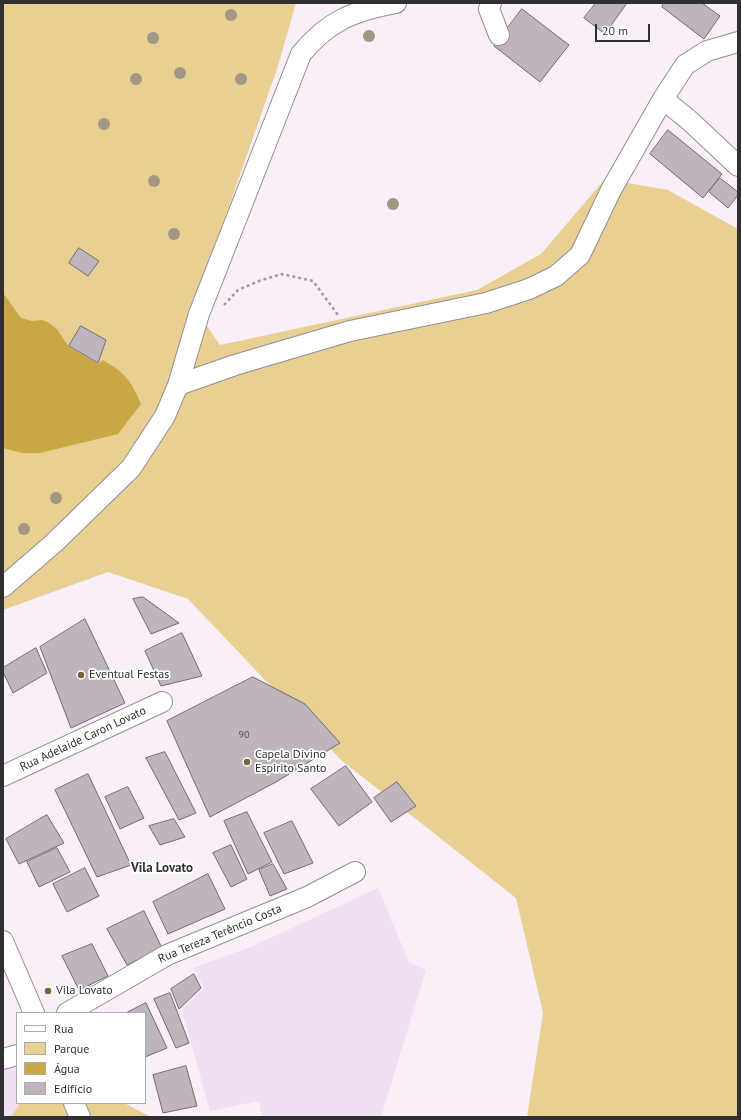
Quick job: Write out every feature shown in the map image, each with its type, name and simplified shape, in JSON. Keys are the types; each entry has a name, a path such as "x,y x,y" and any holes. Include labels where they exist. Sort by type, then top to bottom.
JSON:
{"street":[{"path":"3,587 54,543 131,468 165,416 178,384 199,314 301,54 316,36 336,22 365,9 396,3"},
{"path":"491,3 489,8 499,35"},
{"path":"178,384 235,365 350,332 486,303 529,289 556,276 580,255 611,190 663,99 685,65 707,51 738,42"},
{"path":"663,99 690,121 738,166"},
{"name":"Rua Adelaide Caron Lovato","path":"3,776 162,702"},
{"name":"Rua Tereza Terêncio Costa","path":"69,1012 167,955 306,897 354,872"},
{"path":"3,941 34,1012"},
{"path":"3,1059 16,1055"},
{"path":"74,1104 80,1117"}],"path":[{"path":"222,307 238,290 259,281 282,274 313,281 350,332"}],"shaded area":[{"path":"378,888 409,962 426,970 381,1117 262,1117 259,1101 210,1111 182,1010 204,988 193,968 253,946"},
{"path":"16,1055 16,1104 86,1104 94,1117 3,1117 3,1059"}],"green space":[{"path":"3,3 296,3 278,66 194,307 220,345 477,290 541,254 605,179 668,190 738,229 738,1117 527,1117 543,1013 516,898 341,760 188,599 108,572 3,610"},
{"path":"19,1104 126,1104 151,1117 11,1117"}],"water":[{"path":"3,293 21,318 32,321 42,320 49,323 57,329 69,347 98,364 103,360 122,373 134,389 141,404 118,434 40,453 22,453 3,448"}],"building":[{"path":"596,3 627,3 605,34 584,18"},
{"path":"664,3 702,3 720,16 704,39 662,7"},
{"path":"522,9 569,45 540,82 494,46"},
{"path":"668,130 722,174 703,198 650,154"},
{"path":"720,178 738,192 738,195 728,208 709,192"},
{"path":"79,248 99,261 88,276 69,263"},
{"path":"81,326 106,340 98,363 69,346"},
{"path":"143,597 179,623 151,634 133,599"},
{"name":"Eventual Festas","path":"85,619 125,703 71,728 40,647"},
{"path":"182,633 202,676 161,686 145,651"},
{"path":"36,648 47,673 13,693 3,672 3,668"},
{"name":"Capela Divino Espirito Santo","path":"253,677 305,704 340,743 276,782 210,817 167,721"},
{"path":"165,752 196,813 179,820 146,758"},
{"path":"346,766 372,802 339,826 311,789"},
{"path":"88,774 131,865 97,877 55,790"},
{"path":"397,782 416,806 391,822 374,798"},
{"path":"128,787 144,818 120,829 105,797"},
{"path":"247,812 272,862 248,874 224,821"},
{"path":"47,815 64,843 19,864 6,839"},
{"path":"174,819 185,837 160,845 149,826"},
{"path":"292,821 313,863 284,874 264,833"},
{"path":"231,845 247,879 231,887 213,853"},
{"path":"57,848 70,872 39,887 27,862"},
{"path":"273,864 287,889 270,896 259,870"},
{"path":"85,868 99,896 67,912 53,884"},
{"path":"208,874 225,909 168,934 153,902"},
{"path":"144,911 162,948 127,965 107,929"},
{"path":"92,944 108,976 79,990 62,956"},
{"path":"194,974 201,988 179,1009 171,989"},
{"path":"170,993 189,1043 176,1048 154,999"},
{"path":"146,1003 167,1048 146,1057 146,1012 128,1012"},
{"path":"186,1066 197,1106 163,1113 153,1075"}],"place":[{"name":"Eventual Festas","path":"81,675"},
{"name":"Capela Divino Espirito Santo","path":"247,762"},
{"name":"Vila Lovato","path":"48,991"}],"district":[{"name":"Vila Lovato","path":"162,868"}]}
